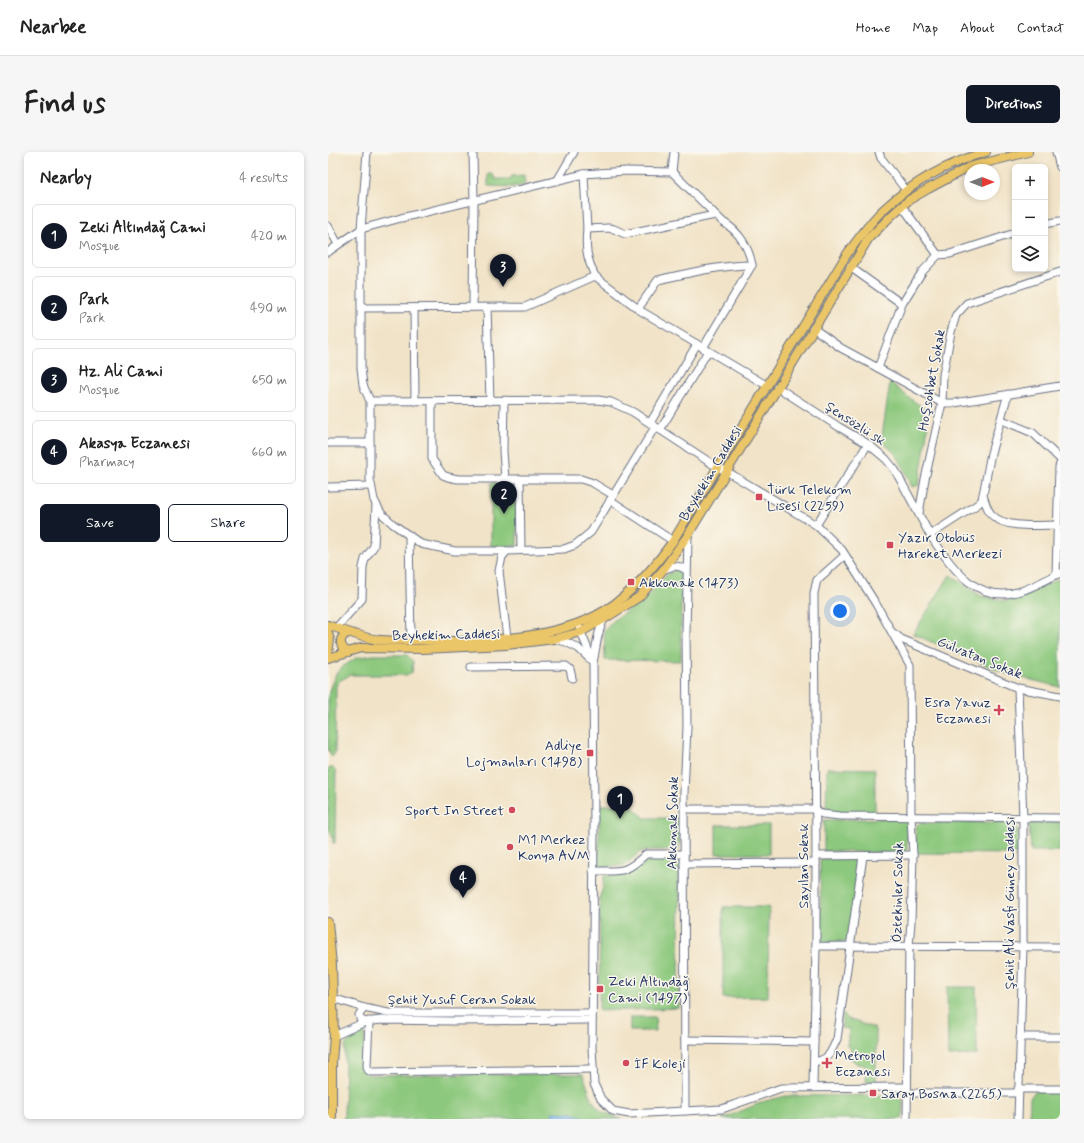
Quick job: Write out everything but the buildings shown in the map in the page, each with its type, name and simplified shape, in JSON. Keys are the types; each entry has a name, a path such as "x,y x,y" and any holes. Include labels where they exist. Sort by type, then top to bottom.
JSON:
{"main road":[{"name":"Beyhekim Caddesi","path":"328,625 348,633 380,640 476,640 507,638 545,632 569,627 596,616 641,581 658,562 673,541 766,385 847,254 865,230 884,209 906,190 954,163 976,154 986,152"},
{"name":"Beyhekim Caddesi","path":"328,658 361,648 423,649 506,645 554,638 581,632 639,597 662,570 688,534 869,238 902,206 928,189 969,168 1028,152"},
{"path":"328,633 330,640 328,652"},
{"path":"348,633 342,636 340,641 342,646 348,652"},
{"path":"328,922 332,1119"}],"street":[{"path":"328,252 361,229 584,174 626,171 672,172 715,215 732,227 751,255 752,265 590,532 574,545 564,549 507,551 456,550 421,544 393,524 381,513 374,500 371,486 370,401 363,385 361,368 361,229 368,152"},
{"path":"473,152 473,307"},
{"path":"557,181 574,152"},
{"path":"672,172 674,152"},
{"path":"879,152 881,158 906,190"},
{"path":"1056,152 1060,167"},
{"path":"584,174 586,246 589,262 595,276 638,309 766,385"},
{"path":"902,206 938,255"},
{"path":"586,230 609,228 625,234 715,215"},
{"path":"1048,223 1060,221"},
{"path":"328,226 338,244"},
{"path":"878,368 902,304 922,272 938,255 950,254 1012,234"},
{"path":"638,309 658,280 680,274 739,265 752,265"},
{"path":"850,268 902,304"},
{"name":"Hoşsohbet Sokak","path":"919,513 942,403 943,375 951,332 956,315 967,303 1060,272"},
{"path":"362,308 525,308 595,276"},
{"path":"414,308 415,401"},
{"path":"487,308 490,401"},
{"path":"813,328 841,348 942,403 954,403 1060,386"},
{"path":"655,427 703,348"},
{"name":"Şensözlü sk","path":"777,387 868,444 886,459 895,470 930,535 960,575 978,589 1007,595 1022,591 1058,574"},
{"path":"930,535 978,504 983,496 991,453 1002,420 1008,394"},
{"path":"370,401 598,400 611,402 633,412 717,467 816,525 842,550 893,633"},
{"path":"432,401 432,459 443,474 448,478 581,479 593,483 673,541"},
{"path":"504,401 503,451 505,479"},
{"path":"1002,420 1033,433 1060,459"},
{"path":"328,443 370,443"},
{"path":"816,525 868,444"},
{"path":"1058,574 1056,525 1060,464"},
{"path":"520,479 521,550"},
{"path":"328,487 371,486"},
{"path":"983,496 993,516 1003,522 1016,525 1056,525"},
{"path":"336,628 362,599 363,567 365,559 374,546 376,504"},
{"name":"Akkonak Sokak","path":"685,1111 684,854 687,727 686,570 688,534"},
{"path":"409,535 411,640"},
{"path":"507,551 502,557 499,571 507,638"},
{"name":"Sayılan Sokak","path":"814,1088 816,860 814,593 817,580 845,555"},
{"path":"662,570 671,566 677,566 686,570"},
{"path":"604,619 598,633 593,662 592,1016 594,1084 601,1099 613,1111 629,1114 722,1109 780,1088 1018,1091 1060,1089"},
{"path":"577,623 593,662"},
{"name":"Öztekinler Sokak","path":"893,633 910,665 911,816 913,855 909,946 907,1119"},
{"name":"Gülvatan Sokak","path":"893,633 901,639 1018,688 1060,696"},
{"path":"554,638 578,648 593,662"},
{"path":"471,667 566,666 570,669 572,678"},
{"name":"Şehit Ali Vasfi Güney Caddesi","path":"1018,688 1023,818 1023,947 1018,1119"},
{"path":"685,809 815,808 822,814 826,815 1060,818"},
{"path":"593,871 622,871 633,866 646,854 684,854"},
{"path":"684,864 913,855"},
{"path":"814,1062 824,1060 831,1052 837,1039 863,856"},
{"path":"816,946 1060,948"},
{"name":"Şehit Yusuf Ceran Sokak","path":"330,997 381,1012 592,1016"},
{"path":"364,1008 360,1012 360,1019 367,1022 367,1066 368,1070 371,1072 593,1069"},
{"name":"Şehit Yusuf Ceran Sokak","path":"331,1038 349,1028 367,1022 381,1020 454,1021 592,1016"},
{"path":"1020,1037 1060,1037"},
{"path":"685,1040 814,1042"}],"green space":[{"path":"488,174 493,174 495,179 510,179 512,176 524,175 525,184 513,187 488,186"},
{"path":"890,382 924,408 922,419 928,426 919,485 912,487 904,468 896,456 887,446 881,443"},
{"path":"491,483 517,483 517,546 491,546"},
{"path":"677,570 681,572 681,661 605,660 604,631 615,619 639,603 664,577"},
{"path":"950,575 981,596 1007,601 1028,594 1060,578 1060,687 1007,674 913,634"},
{"path":"373,655 407,655 413,661 412,673 408,675 350,675 339,681 336,686 335,753 332,757 328,749 328,700 330,688 336,674 341,668 356,658"},
{"path":"328,768 333,768 336,771 335,843 333,843 332,835 328,827"},
{"path":"827,768 874,769 875,812 826,812"},
{"path":"622,800 645,818 680,818 679,850 646,850 640,852 624,866 598,867 600,805 623,805"},
{"path":"903,818 907,821 907,850 901,853 824,851 824,820"},
{"path":"1014,822 1018,830 1017,854 915,853 916,828 918,824"},
{"path":"1060,822 1060,851 1031,851 1029,825 1031,823"},
{"path":"716,825 769,825 769,854 716,854"},
{"path":"825,858 857,859 860,861 849,940 846,942 823,943 821,940 820,861"},
{"path":"648,859 680,860 679,1008 599,1011 600,896 604,876 628,873"},
{"path":"723,907 769,907 768,997 723,998"},
{"path":"947,987 976,987 977,1055 948,1056"},
{"path":"843,1014 848,1019 874,1028 876,1033 876,1081 866,1082 867,1069 864,1065 857,1064 849,1057 851,1050 847,1046 849,1029 841,1028"},
{"path":"630,1017 655,1017 656,1031 630,1031"},
{"path":"360,1031 365,1031 364,1069 367,1075 583,1074 592,1100 601,1111 621,1119 344,1119 345,1045"},
{"path":"1035,1091 1060,1091 1060,1119 1029,1119 1030,1098"},
{"path":"897,1095 903,1102 902,1119 722,1119 765,1101 786,1096"}],"water":[{"path":"553,1112 572,1113 584,1117 584,1119 550,1119"}],"place":[{"name":"Hz. Ali Cami","path":"503,287"},
{"name":"Türk Telekom Lisesi (2259)","path":"759,497"},
{"name":"Park","path":"504,514"},
{"name":"Yazır Otobüs Hareket Merkezi","path":"890,545"},
{"name":"Akkonak (1473)","path":"631,582"},
{"name":"Esra Yavuz Eczanesi","path":"999,710"},
{"name":"Adliye Lojmanları (1498)","path":"590,753"},
{"name":"Sport In Street","path":"512,810"},
{"name":"Zeki Altındağ Cami","path":"620,819"},
{"name":"M1 Merkez Konya AVM","path":"510,847"},
{"name":"Akasya Eczanesi","path":"463,898"},
{"name":"Zeki Altındağ Cami (1497)","path":"600,989"},
{"name":"İF Koleji","path":"626,1063"},
{"name":"Metropol Eczanesi","path":"827,1063"},
{"name":"Saray Bosna (2265)","path":"873,1093"}]}
